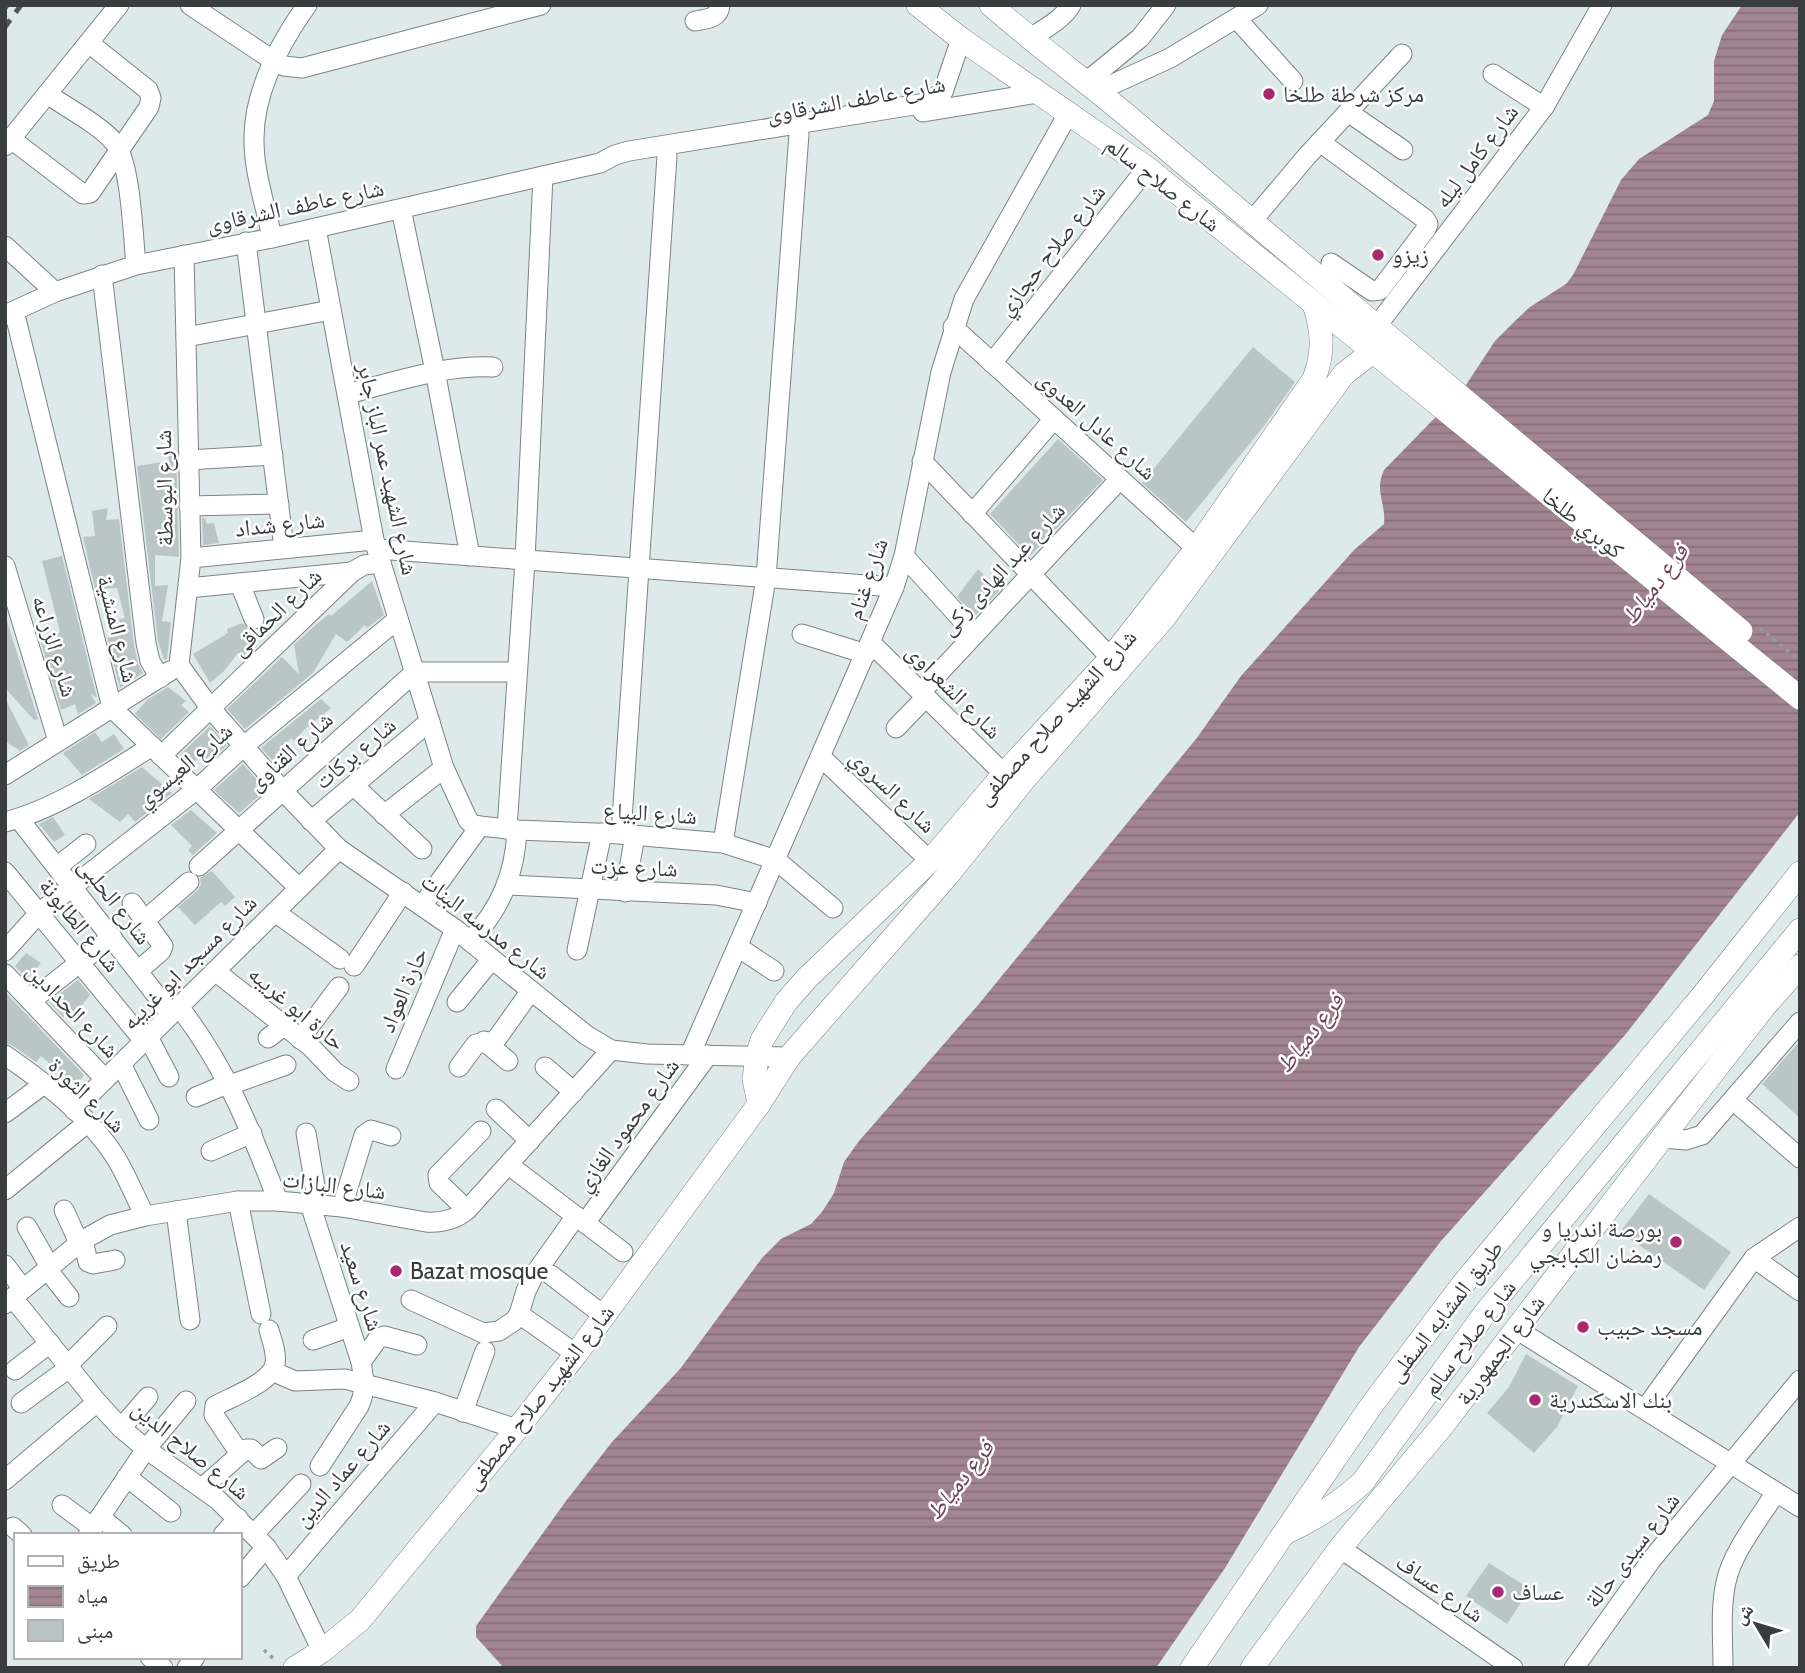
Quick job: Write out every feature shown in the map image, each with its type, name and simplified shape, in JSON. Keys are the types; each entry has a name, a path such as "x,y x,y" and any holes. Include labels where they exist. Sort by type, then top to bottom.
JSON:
{"main road":[{"name":"شارع صلاح سالم","path":"918,5 961,39 1147,168 1372,352 1406,366"},
{"name":"شارع صلاح سالم","path":"991,5 1376,327 1406,366"},
{"name":"شارع الشهيد صلاح مصطفى","path":"295,1668 322,1651 360,1620 576,1354 759,1104 789,1057 947,876 1023,781 1164,618 1314,379 1323,340 1314,304"},
{"name":"شارع الشهيد صلاح مصطفى","path":"759,1104 754,1079 757,1056 772,1022 793,994 930,861 1004,774 1202,554 1344,374 1372,352"},
{"name":"كوبري طلخا","path":"1406,366 1800,680"},
{"name":"كوبري طلخا","path":"1406,366 1800,698"},
{"name":"طريق المشايه السفلى","path":"1192,1668 1371,1406 1463,1284 1703,995 1800,873"},
{"name":"شارع صلاح سالم","path":"1284,1533 1330,1509 1362,1483 1479,1322 1800,930"},
{"name":"شارع الجمهورية","path":"1252,1668 1340,1548 1443,1425 1662,1138 1764,1007 1800,966"},
{"path":"1545,1240 1569,1259"}],"street":[{"path":"89,43 145,87 150,94 151,103 90,193 84,195 8,142 119,5"},
{"path":"190,5 274,61 284,66 302,68 541,5"},
{"path":"272,238 254,141 256,118 274,61 285,38 307,5"},
{"path":"695,21 713,17 720,10 720,5"},
{"path":"1029,39 1058,19 1072,5"},
{"path":"1092,87 1140,38 1166,5"},
{"path":"1092,87 1130,78 1170,58 1258,5"},
{"name":"شارع كامل ليله","path":"1376,327 1544,107 1602,5"},
{"path":"1237,19 1293,81"},
{"name":"شارع عاطف الشرقاوى","path":"10,313 55,292 136,265 272,238 600,163 629,151 926,103 938,98 943,92 961,39"},
{"path":"1252,221 1402,54"},
{"path":"1493,74 1544,107"},
{"name":"شارع عاطف الشرقاوى","path":"600,163 617,164 1038,93"},
{"path":"47,94 109,137 120,151 125,168 136,265"},
{"path":"1348,112 1403,150"},
{"name":"شارع غنام","path":"699,1055 738,947 894,587 904,556 922,461 953,327 964,299 1068,114"},
{"path":"723,843 766,578 799,134"},
{"path":"1321,142 1427,221 1426,229 1380,290 1369,289 1331,263"},
{"path":"625,892 619,834 641,568 667,156"},
{"name":"شارع صلاح حجازي","path":"992,363 1147,168"},
{"path":"463,935 486,924 508,885 517,849 512,830 517,673 543,176"},
{"path":"401,209 470,556"},
{"name":"شارع الشهيد عمر الباز جابر","path":"316,228 377,550 444,768 468,820 472,825 480,826"},
{"path":"246,242 284,548"},
{"path":"5,246 55,292"},
{"name":"شارع البوسطة","path":"179,665 191,558 184,255"},
{"path":"1400,265 1415,278"},
{"path":"102,275 146,643 150,661 160,678"},
{"path":"186,337 331,310"},
{"name":"شارع المنشية","path":"10,313 112,708 299,888"},
{"name":"شارع عادل العدوى","path":"953,327 1202,554"},
{"path":"347,394 435,371 473,366 493,367"},
{"path":"972,514 1054,419"},
{"path":"188,460 273,455"},
{"path":"922,461 1111,658"},
{"name":"شارع عبد الهادى زكى","path":"896,729 975,634 1120,479"},
{"path":"189,506 279,504"},
{"name":"شارع شداد","path":"191,558 284,548 377,550"},
{"path":"377,550 894,587"},
{"name":"شارع الحماقى","path":"12,820 157,751 211,709 377,550"},
{"path":"904,556 975,634"},
{"name":"شارع الزراعه","path":"5,566 58,741"},
{"path":"188,588 352,572"},
{"path":"240,584 254,619"},
{"name":"شارع العيسوي","path":"5,951 39,913 197,789 244,746 398,619"},
{"path":"802,634 868,649"},
{"name":"شارع الشعراوى","path":"868,649 923,695 1004,774"},
{"path":"5,775 179,665 211,709"},
{"path":"415,672 517,673"},
{"name":"شارع القناوى","path":"145,920 239,830 415,672"},
{"name":"شارع مدرسه البنات","path":"211,709 339,849 463,935 586,1035 611,1050 789,1057"},
{"name":"شارع بركات","path":"311,821 430,722"},
{"name":"شارع السروي","path":"821,757 930,861"},
{"path":"384,815 444,768"},
{"path":"354,786 422,849"},
{"name":"شارع الحلبى","path":"12,820 57,867 138,971 194,1026 229,1084 252,1133 278,1201"},
{"path":"422,905 480,826"},
{"name":"شارع البياع","path":"480,826 723,843 776,860"},
{"path":"577,950 590,890 619,834"},
{"path":"57,867 86,844"},
{"name":"شارع مسجد ابو غريبه","path":"5,1191 81,1116 105,1079 339,849"},
{"path":"776,860 834,908"},
{"name":"شارع الطابونة","path":"5,872 146,1039 169,1077"},
{"name":"شارع عزت","path":"508,885 716,895 757,903"},
{"path":"275,912 347,963 402,892"},
{"path":"132,903 163,943 163,948 138,971"},
{"name":"حارة العواد","path":"396,1069 463,935"},
{"path":"31,1001 112,937"},
{"path":"738,947 774,971"},
{"path":"457,1002 492,959"},
{"name":"حارة ابو غريبه","path":"215,971 276,1032 300,1039 335,1072 349,1080"},
{"name":"شارع الحدادين","path":"5,974 105,1079"},
{"path":"300,1039 339,987"},
{"path":"459,1067 476,1044 495,1041 530,992"},
{"path":"1662,1138 1686,1140 1702,1135 1800,1021"},
{"path":"484,1041 508,1061"},
{"name":"شارع البازات","path":"14,1297 81,1241 110,1225 145,1216 239,1201 278,1201 342,1207 439,1223 462,1214 611,1050"},
{"name":"شارع محمود الغازي","path":"519,1314 534,1275 581,1220 699,1055"},
{"name":"شارع الثورة","path":"10,1064 44,1084 81,1116 116,1157 145,1216"},
{"path":"121,1064 149,1120"},
{"path":"196,1097 286,1065"},
{"path":"545,1068 574,1092"},
{"path":"5,1113 44,1084"},
{"path":"1733,1100 1800,1158"},
{"path":"495,1109 530,1141"},
{"path":"342,1207 364,1135 372,1130 391,1136"},
{"path":"467,1210 439,1183 438,1175 481,1131"},
{"path":"211,1151 252,1133"},
{"name":"شارع سعيد","path":"306,1133 314,1204 364,1384"},
{"path":"509,1165 623,1251"},
{"path":"239,1201 275,1362 266,1379 215,1406 213,1410 240,1454"},
{"path":"64,1210 81,1241 85,1258 90,1263 115,1260"},
{"path":"176,1211 190,1320"},
{"path":"27,1227 49,1268 69,1297"},
{"path":"1645,1409 1754,1258 1800,1227"},
{"path":"1754,1258 1800,1291"},
{"name":"شارع صلاح الدين","path":"5,1265 14,1297 97,1402 121,1428 202,1488 260,1540 286,1576 322,1651"},
{"path":"551,1275 603,1315"},
{"path":"411,1300 484,1333 499,1331 519,1314 576,1354"},
{"path":"21,1403 68,1366 107,1326"},
{"path":"313,1340 349,1327"},
{"path":"1516,1329 1800,1507"},
{"path":"360,1362 377,1340 384,1336 417,1345"},
{"path":"15,1370 50,1343"},
{"path":"463,1412 485,1351"},
{"path":"272,1371 295,1381 345,1379 435,1402 517,1429"},
{"name":"شارع سيدى حالة","path":"1574,1668 1652,1559 1800,1380"},
{"path":"320,1466 359,1406 364,1384"},
{"path":"121,1428 148,1396"},
{"path":"93,1527 146,1449 186,1401"},
{"path":"5,1480 97,1402"},
{"name":"شارع عماد الدين","path":"286,1576 435,1402"},
{"path":"202,1488 249,1448 263,1459 277,1448"},
{"path":"127,1477 171,1512"},
{"path":"242,1574 260,1540 301,1484"},
{"path":"1723,1668 1723,1602 1726,1580 1733,1562 1776,1492"},
{"path":"62,1505 93,1527 115,1533"},
{"path":"225,1533 238,1518"},
{"name":"شارع عساف","path":"1340,1548 1513,1668"}],"path":[{"path":"264,1650 283,1668"}],"water":[{"name":"فرع دمياط","path":"1742,5 1800,5 1800,812 1625,1035 1441,1241 1359,1347 1225,1568 1156,1668 504,1668 476,1637 476,1626 566,1501 612,1442 680,1369 762,1258 781,1239 811,1224 822,1212 834,1193 844,1162 859,1141 978,1005 1196,739 1241,676 1354,550 1384,524 1380,485 1384,470 1464,388 1495,341 1530,307 1566,284 1621,180 1639,159 1708,115 1714,101 1714,61 1722,35"}],"building":[{"path":"1253,347 1295,382 1264,426 1186,522 1142,483"},
{"path":"1058,439 1103,480 1030,556 990,514"},
{"path":"176,451 179,557 155,555 155,586 168,585 162,621 171,622 167,659 164,660 158,641 137,466 169,461 168,452"},
{"path":"108,508 106,520 119,519 134,645 143,673 120,688 107,638 123,634 119,619 125,618 117,588 95,589 83,537 95,536 92,511"},
{"path":"202,518 205,518 207,524 214,523 219,543 203,545"},
{"path":"62,556 97,698 90,693 96,703 78,714 75,704 61,710 40,639 60,632 42,561"},
{"path":"978,569 999,591 975,616 957,597"},
{"path":"372,581 384,615 367,628 365,625 347,642 336,634 313,673 245,729 227,709 282,657 299,674 294,645"},
{"path":"5,615 38,719 34,720 5,688"},
{"path":"242,623 250,630 257,646 242,657 238,653 210,683 193,654 228,633 227,629"},
{"path":"168,687 186,701 181,705 189,712 161,739 135,714 147,700"},
{"path":"5,698 29,745 20,751 5,741"},
{"path":"321,699 331,708 294,741 291,738 273,761 261,748"},
{"path":"210,726 227,745 209,762 201,755 190,766 179,756"},
{"path":"95,732 102,742 114,734 124,749 82,775 63,753"},
{"path":"243,764 266,790 239,813 214,790"},
{"path":"142,767 172,793 135,822 128,814 120,822 89,799"},
{"path":"191,810 217,833 193,855 188,850 192,846 171,825"},
{"path":"53,817 65,835 54,842 39,824"},
{"path":"212,871 235,897 225,906 221,902 195,925 178,907 197,891 201,885 200,878"},
{"path":"26,953 41,963 27,979 15,966"},
{"path":"78,980 90,995 73,1016 62,1002 64,1018 49,1002"},
{"path":"5,992 84,1075 76,1086 41,1056 36,1062 5,1043"},
{"path":"1800,1041 1800,1118 1762,1084"},
{"name":"بورصة اندريا و رمضان الكبابجي","path":"1649,1194 1731,1252 1704,1290 1620,1232"},
{"name":"بنك الاسكندرية","path":"1526,1354 1578,1386 1557,1427 1534,1453 1487,1413 1509,1387"},
{"name":"عساف","path":"1489,1563 1530,1589 1507,1624 1466,1596"}],"railway":[{"path":"5,27 21,5"}],"place":[{"name":"مركز شرطة طلخا","path":"1269,94"},
{"name":"زيزو","path":"1378,255"},
{"name":"بورصة اندريا و رمضان الكبابجي","path":"1676,1242"},
{"name":"Bazat mosque","path":"396,1271"},
{"name":"مسجد حبيب","path":"1583,1327"},
{"name":"بنك الاسكندرية","path":"1535,1400"},
{"name":"عساف","path":"1498,1592"}]}
